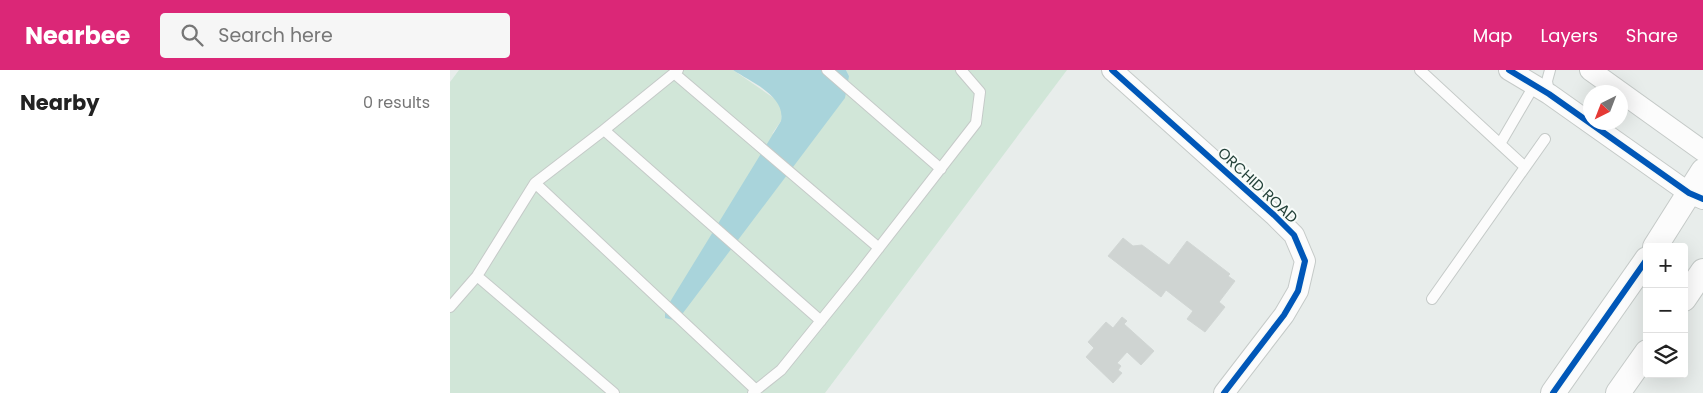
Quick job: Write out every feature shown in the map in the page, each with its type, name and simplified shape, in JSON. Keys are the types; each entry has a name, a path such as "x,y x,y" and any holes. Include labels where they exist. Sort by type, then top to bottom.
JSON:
{"street":[{"name":"ORCHID ROAD","path":"1112,70 1274,215 1294,235 1305,261 1298,291 1284,315 1224,393"},
{"path":"1510,70 1542,89 1583,117"},
{"path":"1590,70 1606,85"},
{"path":"1628,101 1703,151"},
{"path":"1601,130 1696,196"},
{"path":"1658,243 1696,196 1703,171"},
{"path":"1553,393 1643,265"},
{"path":"1688,293 1703,271"},
{"path":"1618,393 1643,358"}],"lane":[{"path":"827,70 941,169"},
{"path":"535,183 754,391 781,370 976,124 980,92 961,70"},
{"path":"1420,70 1525,167"},
{"path":"1500,144 1542,89 1547,81 1550,70"},
{"path":"450,307 477,276 535,183 676,72 879,248"},
{"path":"604,130 821,321"},
{"path":"1432,300 1545,139"},
{"path":"477,276 614,393"}],"green space":[{"path":"459,70 733,70 778,101 782,113 781,121 772,134 849,76 846,70 1067,70 825,393 450,393 450,82"}],"water":[{"path":"733,70 846,70 849,76 845,98 677,321 665,318 665,310 781,121 781,112 773,97"}],"building":[{"path":"1123,238 1133,246 1142,245 1169,265 1187,241 1230,274 1228,276 1235,281 1219,302 1225,307 1205,332 1187,319 1193,311 1166,290 1161,297 1108,256"},
{"path":"1122,317 1127,321 1124,324 1154,351 1141,365 1127,352 1117,363 1121,366 1118,370 1122,373 1113,383 1086,357 1094,348 1088,342 1106,322 1113,328"}],"cycle path":[{"path":"1112,70 1274,215 1294,235 1305,261 1298,291 1284,315 1224,393"},
{"path":"1509,70 1549,94 1689,193 1703,199"},
{"path":"1553,393 1643,265"}]}
